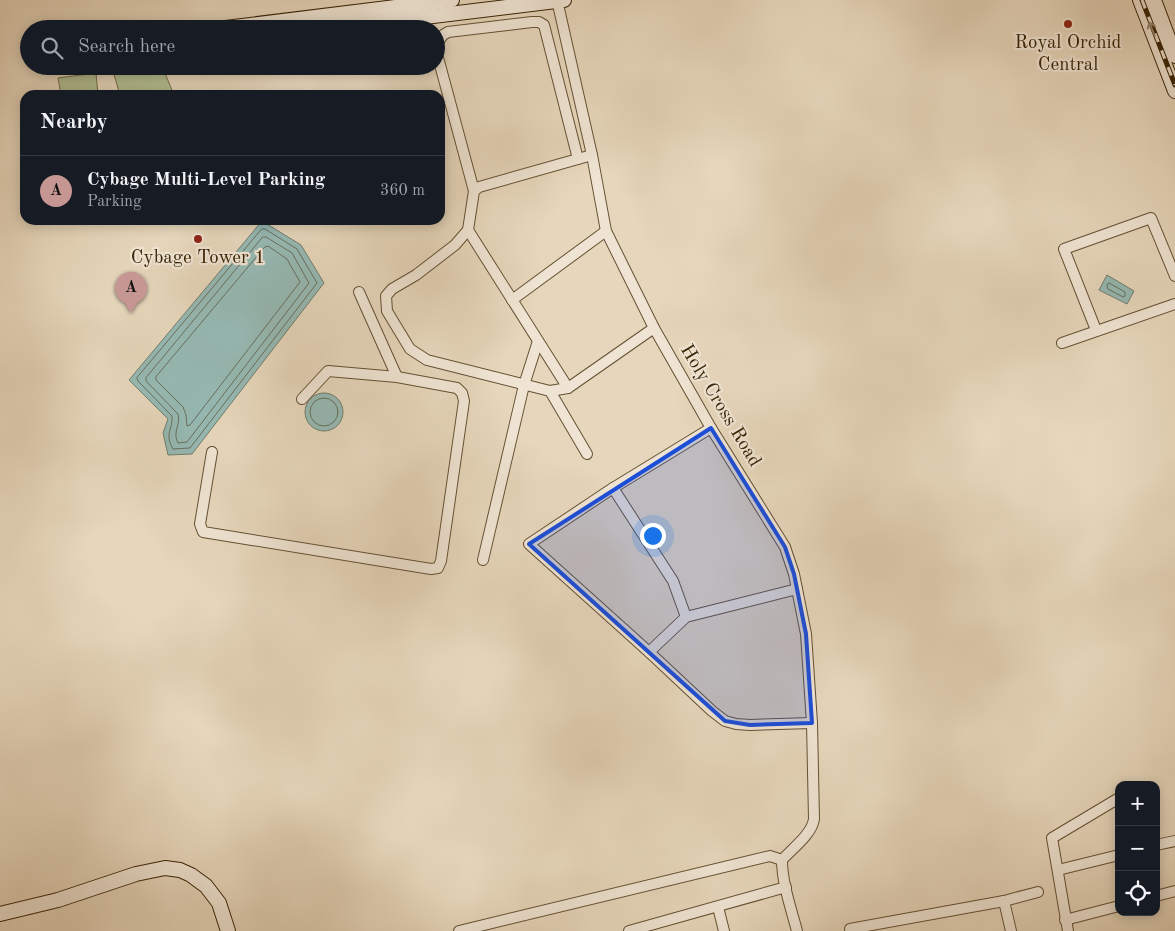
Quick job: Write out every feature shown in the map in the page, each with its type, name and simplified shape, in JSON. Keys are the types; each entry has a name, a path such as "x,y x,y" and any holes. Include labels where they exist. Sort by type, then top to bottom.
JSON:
{"street":[{"path":"362,20 452,0"},
{"path":"340,20 559,0"},
{"name":"Holy Cross Road","path":"559,0 606,231 654,328 711,428 785,547 794,574 806,634 812,723 814,818 813,826 782,860"},
{"path":"1140,0 1175,91"},
{"path":"1154,0 1172,38 1175,56"},
{"path":"445,34 532,22 539,22 544,25 578,159"},
{"path":"443,75 474,192 468,230 455,245 416,275 392,289 386,296 387,311 410,349 418,356 427,360 550,391 568,388 654,328"},
{"path":"474,192 479,187 592,155"},
{"path":"1096,330 1064,249 1151,218 1175,276"},
{"path":"468,230 568,388"},
{"path":"512,300 606,231"},
{"path":"359,292 397,378"},
{"path":"1062,343 1175,304"},
{"path":"483,560 524,385 538,341"},
{"path":"212,452 200,524 203,532 430,570 438,568 441,561 464,401 462,393 457,388 397,378 328,371 302,399"},
{"path":"550,391 587,454"},
{"path":"711,428 612,488 529,544 725,721 750,725 812,723"},
{"path":"612,488 673,581 686,617"},
{"path":"649,652 686,617 797,590"},
{"path":"1068,931 1052,838 1115,800"},
{"path":"1160,845 1175,841"},
{"path":"460,931 770,856 782,860 786,887 797,931"},
{"path":"1058,870 1115,856"},
{"path":"0,914 58,900 136,874 165,868 180,870 206,886 219,903 228,931"},
{"path":"629,931 786,887"},
{"path":"1160,895 1175,891"},
{"path":"850,929 897,926 1038,892"},
{"path":"1004,901 1011,931"},
{"path":"718,907 724,931"},
{"path":"1065,920 1115,907"}],"highlighted area":[{"path":"711,428 785,547 794,574 806,634 812,723 750,725 725,721 529,544"}],"green space":[{"path":"96,75 98,90 60,90 58,78"},
{"path":"114,75 166,75 172,90 119,90"}],"water":[{"path":"259,225 268,225 301,245 324,283 192,454 168,455 163,433 168,419 129,380"},
{"path":"1107,275 1134,291 1127,304 1099,290"},
{"path":"324,393 338,398 343,412 338,426 324,431 310,426 305,412 310,398"}],"railway":[{"path":"1142,0 1175,85"}],"place":[{"name":"Royal Orchid Central","path":"1068,24"},
{"name":"Cybage Tower 1","path":"198,239"},
{"name":"Cybage Multi-Level Parking","path":"131,313"}]}
